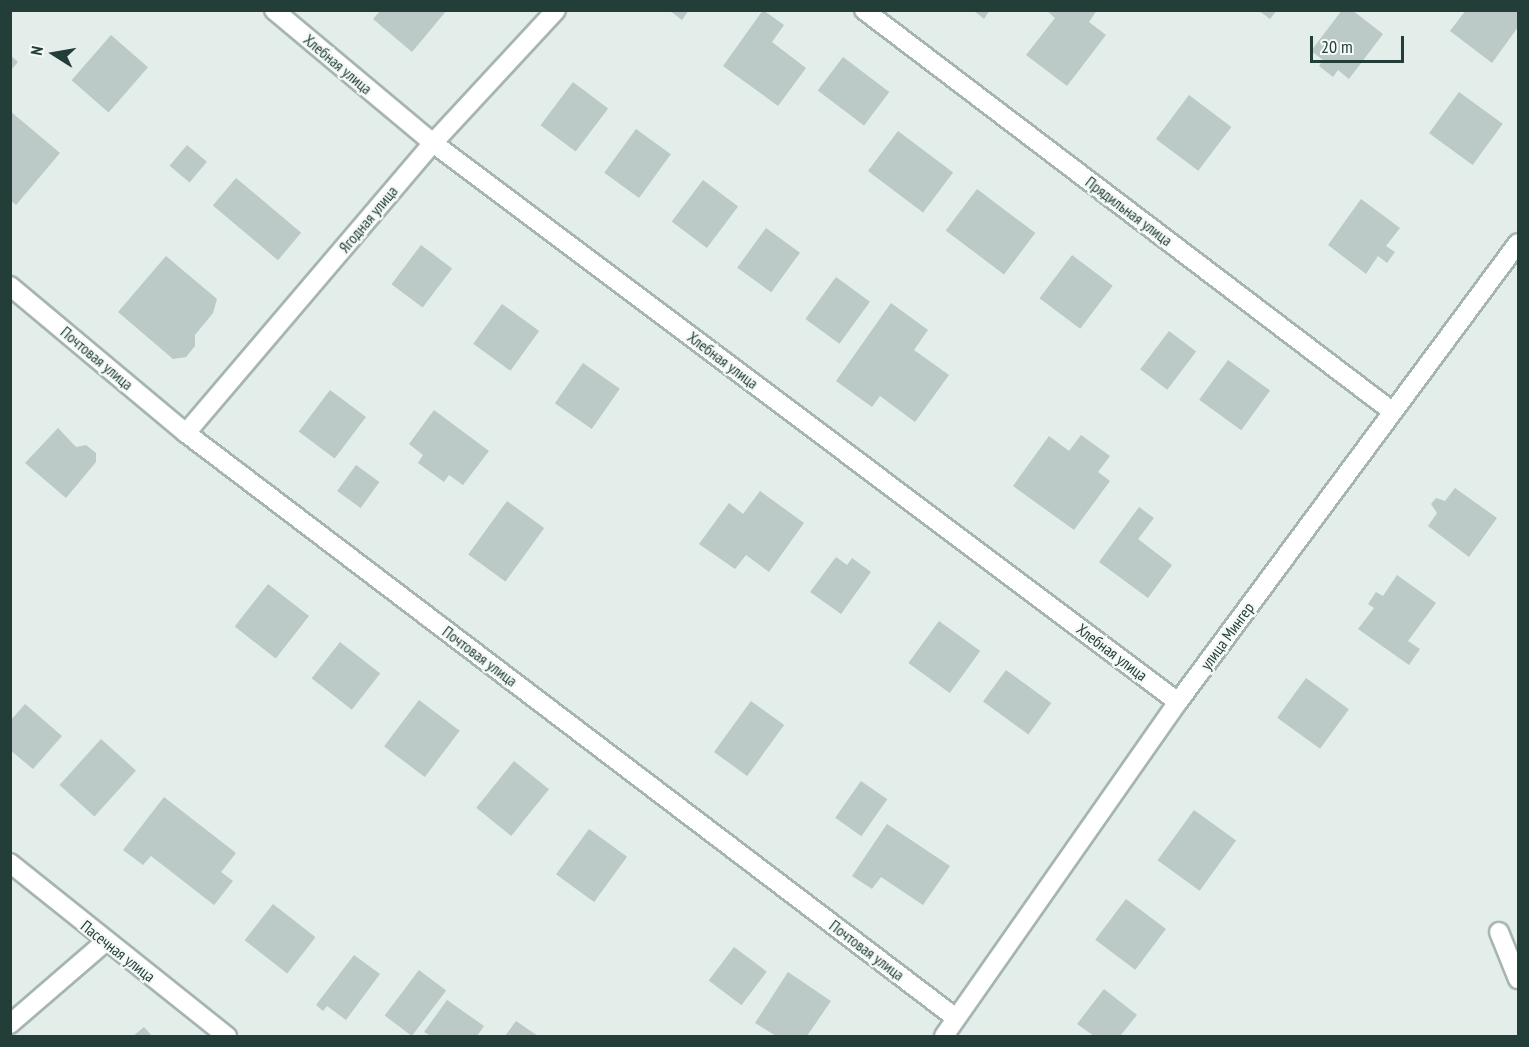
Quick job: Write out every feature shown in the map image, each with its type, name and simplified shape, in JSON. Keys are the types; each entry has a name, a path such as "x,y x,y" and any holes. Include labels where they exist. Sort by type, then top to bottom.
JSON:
{"street":[{"name":"Хлебная улица","path":"274,10 433,143 1178,702"},
{"name":"Ягодная улица","path":"186,433 433,143 556,10"},
{"name":"Прядильная улица","path":"864,10 1393,412"},
{"name":"улица Мингер","path":"944,1036 1178,702 1518,243"},
{"name":"Почтовая улица","path":"10,286 186,433 956,1018"},
{"name":"Пасечная улица","path":"10,863 105,942 227,1036"},
{"path":"1499,932 1518,979"},
{"path":"10,1024 105,942"}],"building":[{"path":"381,10 447,10 412,52 373,19"},
{"path":"669,10 689,10 682,20"},
{"path":"763,10 784,25 772,42 806,68 778,106 723,66"},
{"path":"973,10 990,10 984,19"},
{"path":"1046,10 1097,10 1089,22 1106,35 1067,86 1026,55 1055,18"},
{"path":"1258,10 1277,10 1270,19"},
{"path":"1342,10 1352,10 1383,34 1349,79 1338,70 1333,77 1319,66 1323,60 1311,51"},
{"path":"1466,10 1518,10 1518,27 1492,63 1450,31"},
{"path":"111,35 148,67 109,112 72,80"},
{"path":"10,55 18,62 10,71"},
{"path":"843,57 889,92 864,125 818,91"},
{"path":"573,82 608,108 576,152 541,125"},
{"path":"1459,92 1503,124 1473,165 1429,133"},
{"path":"1189,95 1231,127 1198,171 1156,139"},
{"path":"10,111 60,153 16,205 10,200"},
{"path":"636,129 671,154 639,198 604,173"},
{"path":"898,131 953,173 923,212 868,171"},
{"path":"187,145 207,162 190,182 170,166"},
{"path":"236,178 301,233 278,260 213,206"},
{"path":"703,180 738,206 707,248 672,222"},
{"path":"977,189 1035,233 1004,274 946,231"},
{"path":"1361,199 1400,228 1386,246 1395,252 1387,263 1378,256 1366,274 1328,245"},
{"path":"766,228 800,253 771,292 737,268"},
{"path":"421,245 452,268 423,308 392,284"},
{"path":"1072,255 1113,286 1080,329 1040,298"},
{"path":"166,256 217,299 213,313 195,335 195,346 186,357 173,359 118,312"},
{"path":"836,277 870,302 839,344 805,319"},
{"path":"891,303 928,330 914,350 949,375 915,422 880,396 872,407 836,381"},
{"path":"502,304 539,331 510,371 473,344"},
{"path":"1169,331 1196,351 1167,390 1140,369"},
{"path":"1228,360 1270,391 1241,430 1199,400"},
{"path":"583,363 620,389 592,429 555,403"},
{"path":"330,390 366,417 335,459 299,432"},
{"path":"434,410 489,451 463,485 449,475 444,482 418,463 423,455 409,444"},
{"path":"58,428 76,447 86,445 96,453 96,462 66,498 25,463"},
{"path":"1081,435 1110,456 1098,472 1110,481 1074,530 1013,486 1049,436 1069,451"},
{"path":"356,465 379,482 361,508 337,491"},
{"path":"1455,488 1497,518 1469,557 1428,526 1437,513 1431,504 1436,498 1445,501"},
{"path":"760,491 804,523 769,572 746,555 735,569 699,544 729,503 743,514"},
{"path":"507,501 544,528 505,581 468,554"},
{"path":"1139,507 1154,518 1138,539 1172,565 1148,598 1099,562"},
{"path":"836,557 847,565 852,558 871,572 841,614 810,592"},
{"path":"1397,575 1436,603 1408,641 1420,649 1409,665 1358,629 1374,608 1368,604 1376,592 1383,596"},
{"path":"268,584 309,616 276,659 235,627"},
{"path":"939,621 980,651 950,693 908,663"},
{"path":"340,642 380,673 352,710 312,678"},
{"path":"1006,670 1051,703 1028,734 983,702"},
{"path":"1306,678 1349,709 1320,749 1277,718"},
{"path":"419,700 460,731 425,777 384,746"},
{"path":"751,701 784,725 747,776 714,752"},
{"path":"25,704 62,736 33,769 10,750 10,721"},
{"path":"101,739 136,770 94,817 60,785"},
{"path":"514,761 549,789 511,836 476,808"},
{"path":"861,781 887,799 861,836 835,818"},
{"path":"164,797 236,853 221,872 233,881 214,905 151,856 143,865 123,850"},
{"path":"1194,810 1236,841 1200,891 1158,860"},
{"path":"887,824 950,866 923,905 881,877 872,889 852,876"},
{"path":"589,829 627,857 594,902 556,874"},
{"path":"1126,899 1166,929 1135,970 1095,940"},
{"path":"273,904 316,937 287,973 245,940"},
{"path":"734,947 767,972 741,1005 709,981"},
{"path":"354,955 380,974 346,1020 327,1006 323,1011 316,1005"},
{"path":"419,970 446,990 412,1036 385,1016"},
{"path":"788,972 831,1001 807,1036 776,1036 755,1023"},
{"path":"1104,989 1137,1015 1120,1036 1094,1036 1077,1024"},
{"path":"447,1000 484,1026 477,1036 431,1036 424,1032"},
{"path":"516,1021 538,1036 505,1036"},
{"path":"144,1027 152,1036 133,1036"}]}
